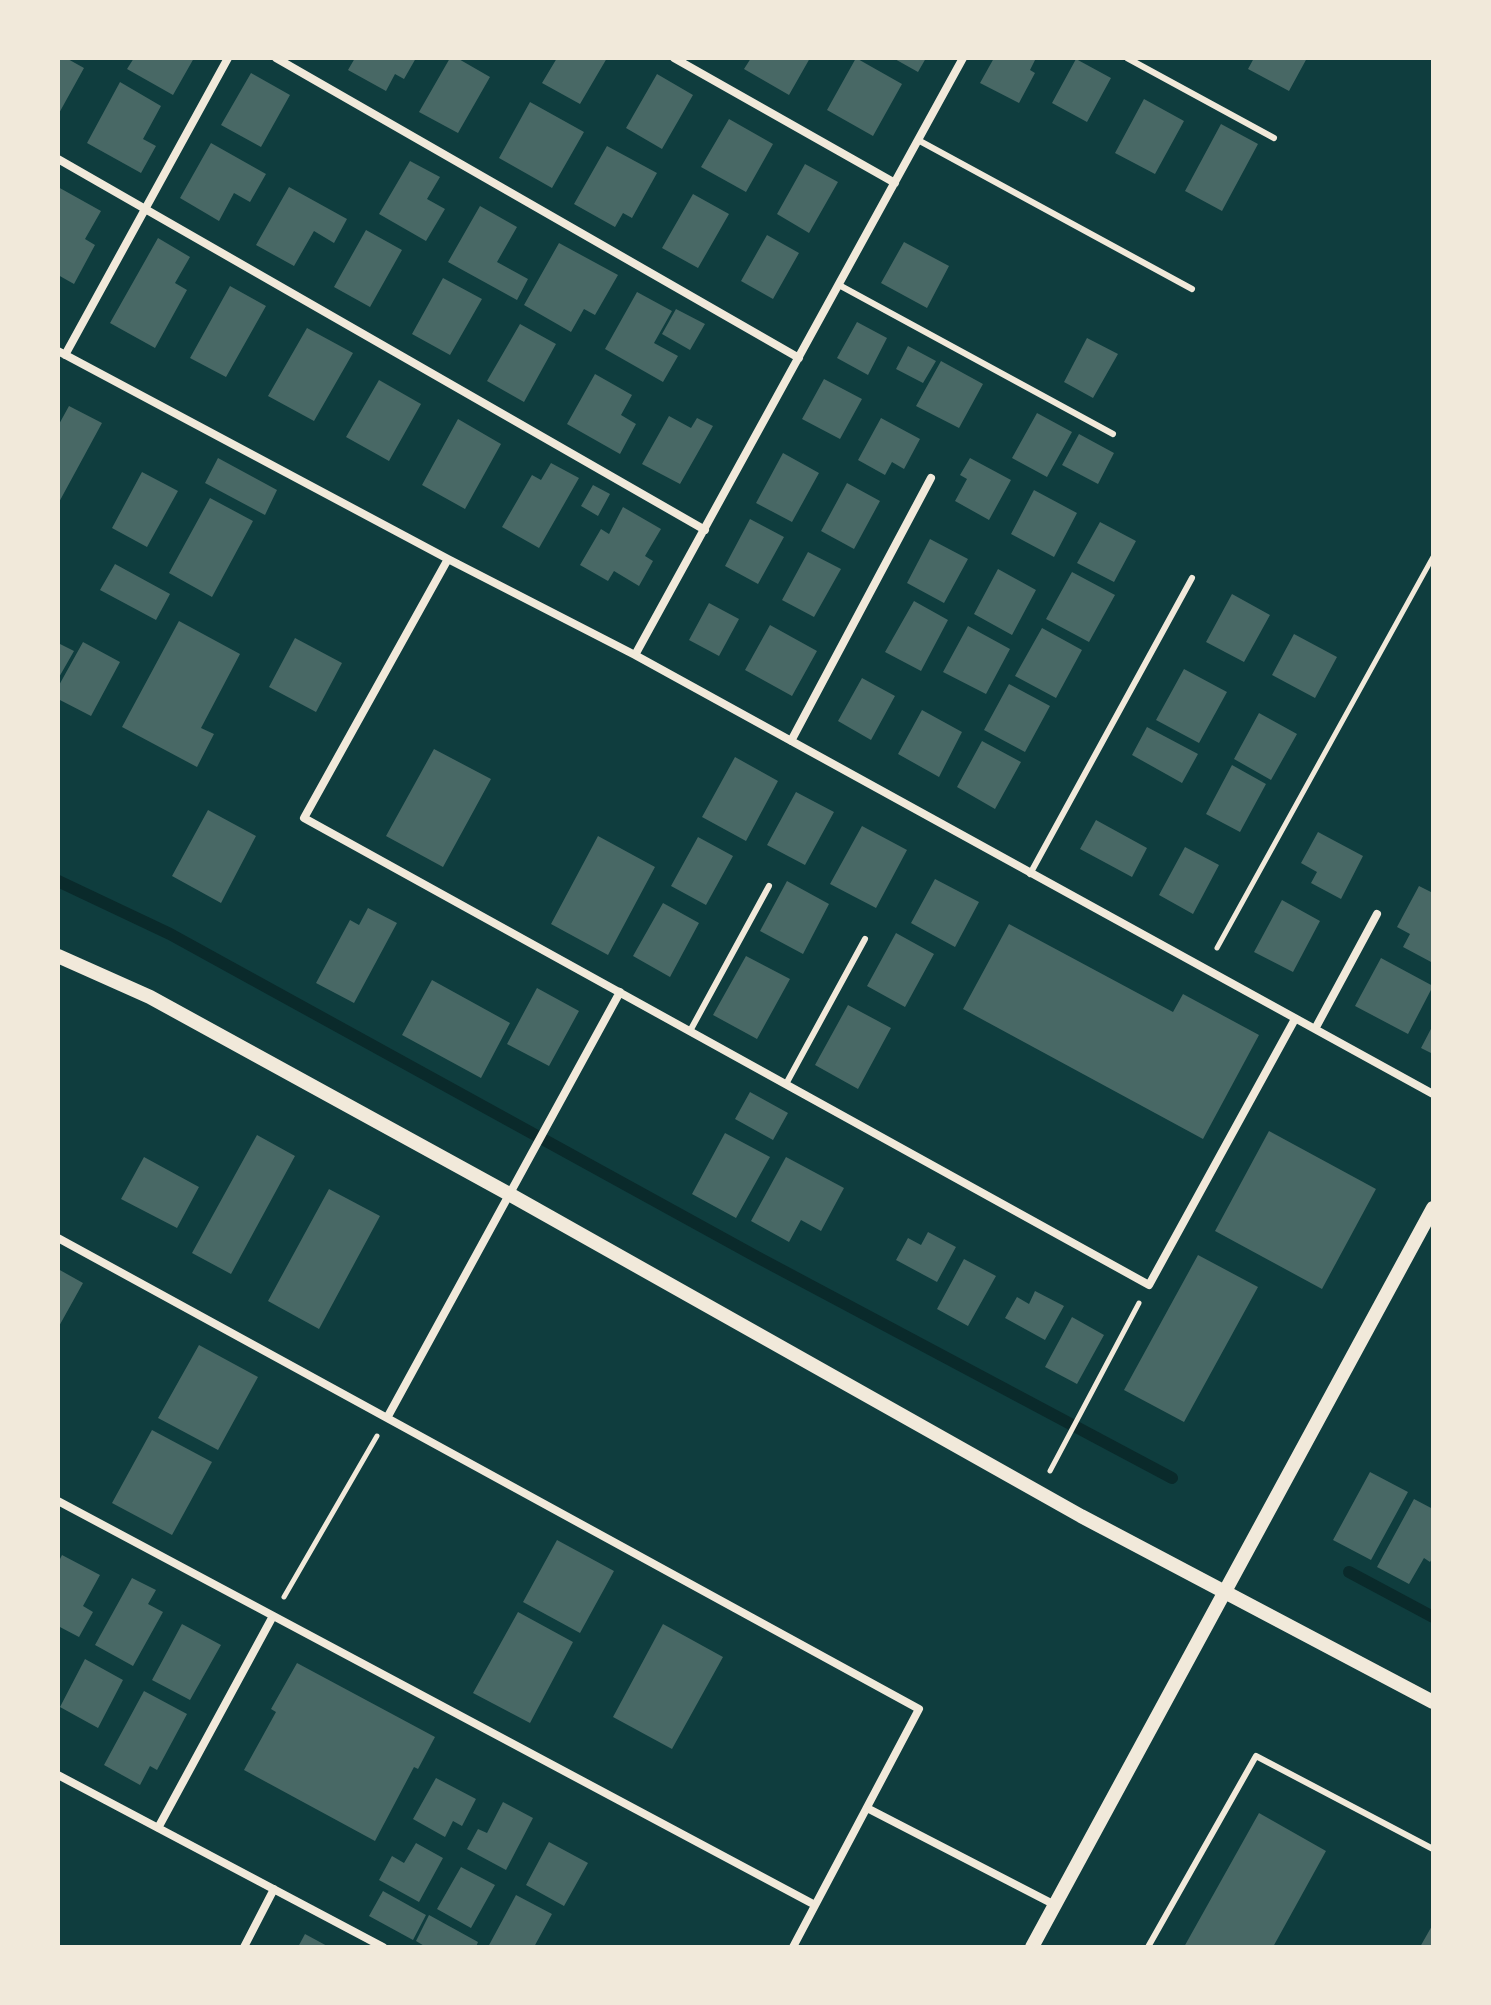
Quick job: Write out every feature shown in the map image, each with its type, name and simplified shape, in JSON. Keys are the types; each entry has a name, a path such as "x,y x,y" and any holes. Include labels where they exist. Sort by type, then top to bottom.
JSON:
{"street":[{"path":"228,58 145,209 60,352 635,655 1433,1094"},
{"path":"276,58 799,358"},
{"path":"674,58 895,183"},
{"path":"635,655 963,58"},
{"path":"58,159 705,530"},
{"path":"791,741 931,478"},
{"path":"448,559 304,818 1149,1285 1295,1019"},
{"path":"1315,1029 1377,914"},
{"path":"58,956 150,997 509,1194 1081,1516 1433,1702"},
{"path":"387,1418 620,992"},
{"path":"1032,1947 1433,1208"},
{"path":"58,1238 919,1709 793,1947"},
{"path":"58,1501 815,1905"},
{"path":"158,1828 273,1616"},
{"path":"58,1775 383,1947"},
{"path":"867,1808 1055,1905"},
{"path":"244,1947 274,1889"}],"lane":[{"path":"1127,58 1274,138"},
{"path":"918,140 1192,289"},
{"path":"839,285 1113,434"},
{"path":"1030,874 1192,578"},
{"path":"690,1031 769,886"},
{"path":"786,1084 865,939"},
{"path":"1148,1947 1256,1756 1433,1849"}],"path":[{"path":"1205,970 1433,557"},
{"path":"1067,1440 1149,1285"},
{"path":"273,1616 387,1418"}],"building":[{"path":"58,58 66,58 84,68 58,115"},
{"path":"134,58 194,58 173,95 127,69"},
{"path":"355,58 416,58 404,79 395,74 386,91 348,70"},
{"path":"450,58 457,58 490,77 458,133 419,112"},
{"path":"557,58 607,58 580,104 542,83"},
{"path":"751,58 810,58 789,95 744,69"},
{"path":"856,58 902,84 873,136 827,110"},
{"path":"893,58 926,58 918,72"},
{"path":"994,58 1036,58 1030,70 1035,73 1019,103 980,83"},
{"path":"1254,58 1307,58 1289,91 1248,69"},
{"path":"1076,59 1111,78 1087,122 1052,103"},
{"path":"251,73 290,95 261,147 221,125"},
{"path":"657,74 693,95 662,149 626,128"},
{"path":"120,82 161,106 143,139 156,146 141,173 87,143"},
{"path":"1144,99 1184,121 1155,174 1115,153"},
{"path":"530,102 584,132 552,188 499,158"},
{"path":"729,119 773,144 746,192 701,167"},
{"path":"1221,124 1258,144 1222,211 1185,191"},
{"path":"211,143 266,174 250,202 234,193 219,221 180,198"},
{"path":"607,146 657,173 632,218 623,213 615,227 574,204"},
{"path":"410,161 440,177 427,199 445,209 426,241 379,214"},
{"path":"805,164 838,182 809,233 777,214"},
{"path":"58,187 101,211 85,239 95,245 74,284 58,275"},
{"path":"289,187 347,219 334,243 314,231 294,266 256,245"},
{"path":"693,194 729,214 698,268 662,248"},
{"path":"480,206 517,227 497,262 528,279 517,300 448,262"},
{"path":"366,230 402,250 370,307 334,287"},
{"path":"767,235 799,253 773,299 741,281"},
{"path":"158,238 190,257 175,283 187,290 155,348 110,323"},
{"path":"904,242 949,266 927,308 881,283"},
{"path":"559,243 618,275 595,315 584,309 571,332 524,305"},
{"path":"443,278 482,299 450,355 412,334"},
{"path":"230,286 266,306 226,377 190,358"},
{"path":"637,292 672,311 654,343 678,356 663,382 605,349"},
{"path":"676,309 705,324 690,350 662,334"},
{"path":"857,322 887,338 868,375 837,358"},
{"path":"520,324 556,344 524,402 487,381"},
{"path":"307,328 353,353 314,421 268,396"},
{"path":"1087,338 1118,354 1093,398 1064,382"},
{"path":"908,346 936,361 923,383 896,369"},
{"path":"941,361 983,384 959,428 916,406"},
{"path":"595,374 632,395 621,415 636,424 620,454 567,424"},
{"path":"824,379 862,399 840,439 802,419"},
{"path":"379,380 421,404 389,461 346,437"},
{"path":"69,406 102,423 58,504 58,426"},
{"path":"1037,413 1072,432 1047,477 1012,458"},
{"path":"669,416 691,428 697,418 713,426 680,484 642,464"},
{"path":"881,418 920,439 904,469 892,462 885,475 858,460"},
{"path":"458,419 501,444 465,509 422,485"},
{"path":"1079,434 1114,453 1098,484 1062,465"},
{"path":"783,453 819,473 792,522 756,503"},
{"path":"218,458 277,490 265,515 205,483"},
{"path":"970,458 1011,480 989,520 955,501 967,479 960,475"},
{"path":"551,463 579,478 539,548 502,527 532,475 541,480"},
{"path":"142,472 178,491 147,547 112,528"},
{"path":"847,483 880,501 854,549 821,531"},
{"path":"593,485 610,494 598,516 581,506"},
{"path":"1034,490 1077,513 1054,557 1011,534"},
{"path":"210,498 253,521 212,597 169,573"},
{"path":"623,507 661,529 645,556 653,561 639,586 614,571 608,581 580,565 601,529 609,534"},
{"path":"750,519 784,537 758,584 725,566"},
{"path":"1100,522 1136,541 1114,582 1077,563"},
{"path":"930,539 968,559 944,603 907,583"},
{"path":"808,552 841,569 814,617 782,600"},
{"path":"115,564 170,594 156,620 100,590"},
{"path":"998,569 1036,590 1012,635 974,614"},
{"path":"1072,572 1115,595 1089,642 1046,619"},
{"path":"1232,594 1270,615 1244,662 1206,642"},
{"path":"914,601 948,620 921,671 885,652"},
{"path":"709,603 739,619 719,656 689,640"},
{"path":"179,621 240,654 201,728 214,734 197,767 122,727"},
{"path":"770,625 817,651 792,696 745,670"},
{"path":"968,626 1010,649 986,694 943,672"},
{"path":"1042,628 1082,650 1056,698 1015,676"},
{"path":"1294,634 1337,657 1315,698 1272,675"},
{"path":"295,638 342,663 316,712 269,687"},
{"path":"83,642 120,662 91,716 58,699 58,687"},
{"path":"58,643 74,651 58,679"},
{"path":"1184,669 1227,692 1199,743 1156,720"},
{"path":"862,678 895,696 871,740 838,721"},
{"path":"1009,684 1050,706 1025,752 984,730"},
{"path":"922,710 962,732 939,777 898,754"},
{"path":"1259,713 1297,734 1271,780 1234,759"},
{"path":"1147,727 1198,754 1182,783 1132,755"},
{"path":"982,741 1021,762 995,809 957,787"},
{"path":"434,749 491,779 443,867 386,836"},
{"path":"735,757 778,781 746,841 702,817"},
{"path":"1232,765 1266,784 1240,832 1206,814"},
{"path":"796,792 834,812 805,865 767,845"},
{"path":"208,810 256,836 221,903 172,876"},
{"path":"1096,820 1147,848 1132,877 1080,849"},
{"path":"862,826 907,850 876,908 830,884"},
{"path":"1318,832 1363,856 1341,899 1311,883 1317,872 1301,863"},
{"path":"598,836 655,867 608,955 551,924"},
{"path":"698,837 733,856 706,905 671,886"},
{"path":"1185,847 1219,865 1193,914 1159,895"},
{"path":"935,879 979,902 955,947 911,923"},
{"path":"787,881 829,904 803,954 760,931"},
{"path":"1419,886 1433,893 1433,963 1403,947 1410,934 1397,927"},
{"path":"1282,900 1320,921 1293,972 1254,952"},
{"path":"663,903 699,923 670,977 633,956"},
{"path":"368,908 397,923 354,1003 316,983 350,920 359,925"},
{"path":"1009,924 1173,1012 1183,994 1259,1035 1203,1139 963,1009"},
{"path":"896,933 934,954 905,1007 867,986"},
{"path":"746,956 790,979 757,1039 713,1015"},
{"path":"1381,958 1433,986 1408,1034 1355,1006"},
{"path":"432,980 510,1023 481,1078 402,1035"},
{"path":"537,988 579,1011 549,1066 507,1044"},
{"path":"848,1005 891,1028 858,1089 815,1065"},
{"path":"1433,1025 1433,1054 1421,1048"},
{"path":"750,1092 788,1113 773,1140 735,1119"},
{"path":"1269,1131 1376,1189 1322,1289 1215,1231"},
{"path":"725,1133 770,1157 736,1218 692,1194"},
{"path":"257,1135 295,1156 231,1274 192,1253"},
{"path":"144,1157 199,1187 177,1228 121,1199"},
{"path":"786,1157 844,1188 821,1231 801,1220 789,1242 751,1221"},
{"path":"329,1189 380,1216 319,1329 268,1301"},
{"path":"928,1232 956,1247 937,1282 896,1260 908,1238 921,1245"},
{"path":"1198,1255 1258,1287 1184,1422 1124,1390"},
{"path":"964,1259 996,1276 968,1326 937,1309"},
{"path":"58,1269 83,1283 58,1328"},
{"path":"1035,1291 1064,1306 1045,1340 1005,1318 1017,1297 1029,1304"},
{"path":"1072,1317 1104,1335 1077,1384 1045,1367"},
{"path":"199,1345 258,1377 218,1450 158,1418"},
{"path":"152,1430 212,1462 172,1535 112,1503"},
{"path":"1370,1472 1408,1492 1371,1560 1333,1540"},
{"path":"1414,1499 1433,1509 1433,1557 1430,1562 1424,1558 1409,1584 1377,1567"},
{"path":"557,1540 614,1571 580,1633 523,1602"},
{"path":"62,1555 100,1575 83,1606 93,1612 79,1637 58,1626 58,1563"},
{"path":"132,1578 156,1590 148,1604 163,1612 133,1666 95,1645"},
{"path":"518,1612 573,1642 530,1723 473,1693"},
{"path":"182,1624 221,1645 190,1700 152,1680"},
{"path":"663,1624 723,1657 672,1749 613,1717"},
{"path":"85,1659 123,1680 98,1728 60,1707"},
{"path":"297,1663 435,1737 418,1769 414,1767 375,1841 244,1770 276,1712 271,1709"},
{"path":"144,1691 187,1714 157,1770 150,1766 140,1785 104,1765"},
{"path":"436,1778 476,1799 462,1826 453,1821 445,1837 413,1819"},
{"path":"503,1802 533,1818 506,1870 467,1849 478,1829 487,1833"},
{"path":"1259,1813 1326,1851 1273,1947 1184,1947"},
{"path":"549,1842 588,1863 564,1906 526,1885"},
{"path":"416,1843 443,1858 419,1902 379,1880 392,1856 404,1863"},
{"path":"461,1867 495,1885 471,1928 437,1909"},
{"path":"383,1891 426,1915 413,1940 369,1916"},
{"path":"516,1895 552,1914 534,1947 488,1947"},
{"path":"429,1915 478,1942 476,1947 426,1947 416,1941"},
{"path":"1433,1924 1433,1947 1420,1947"},
{"path":"305,1934 329,1947 298,1947"}],"waterway":[{"path":"58,881 170,934 757,1257 1172,1478"},
{"path":"1349,1572 1433,1617"}]}
